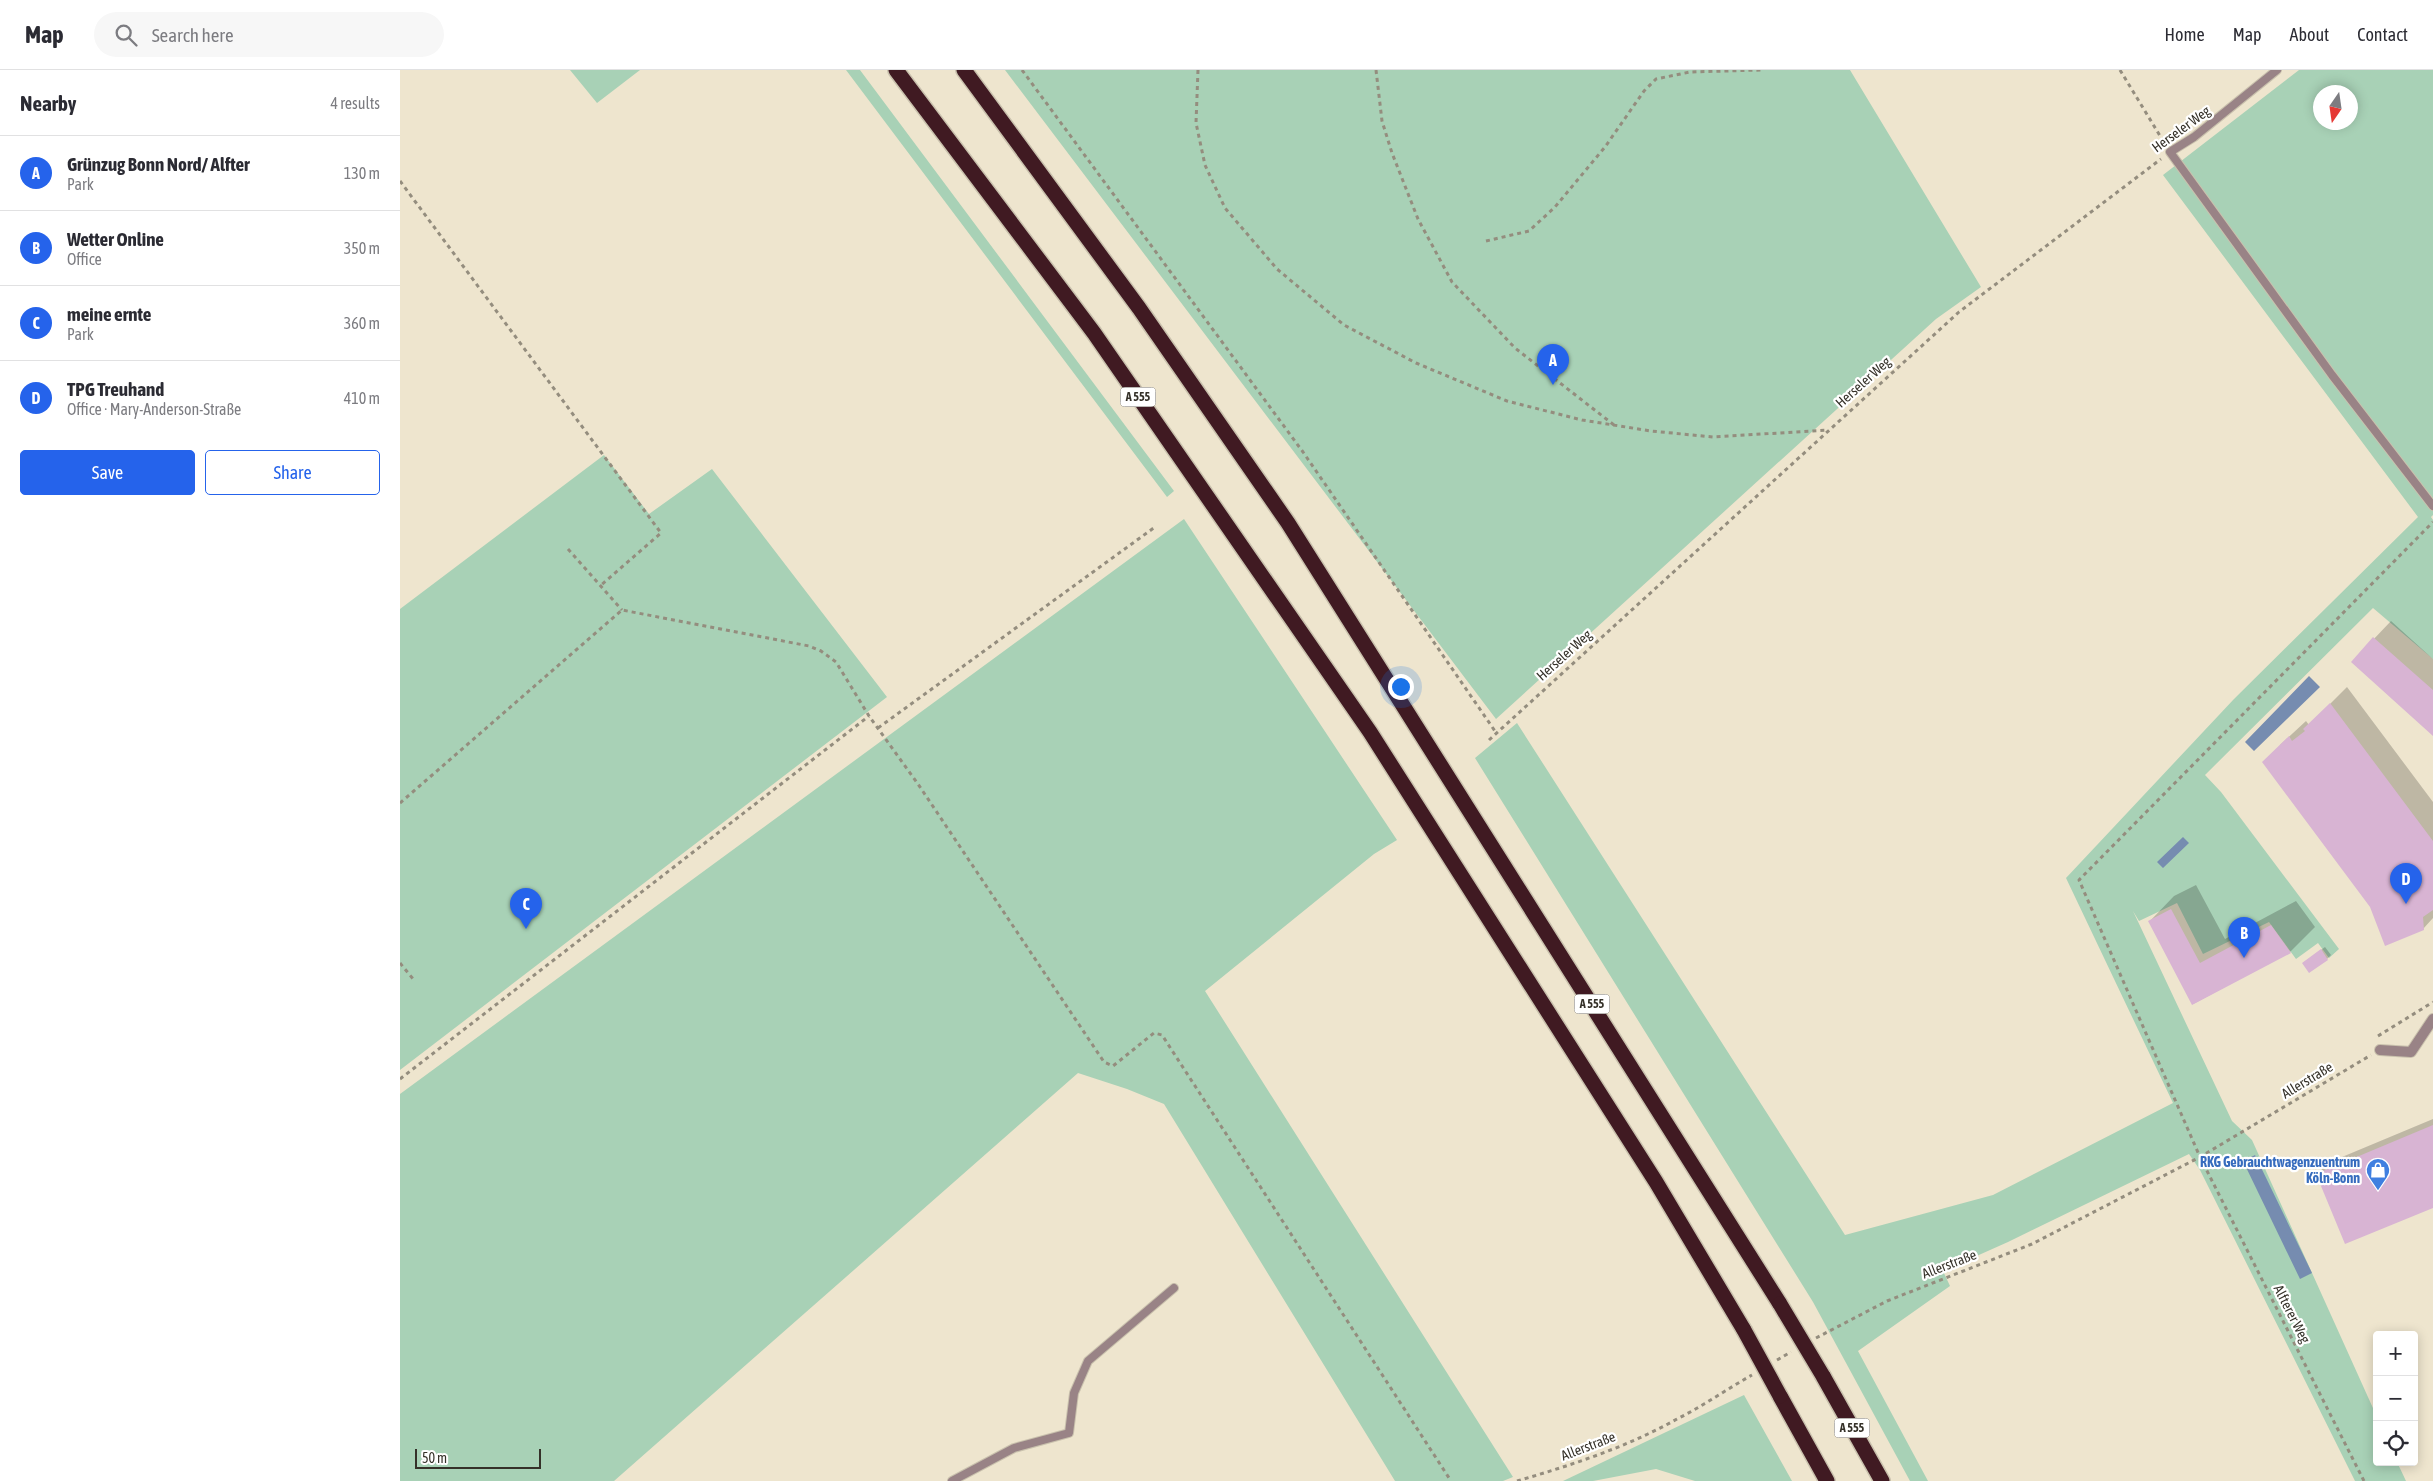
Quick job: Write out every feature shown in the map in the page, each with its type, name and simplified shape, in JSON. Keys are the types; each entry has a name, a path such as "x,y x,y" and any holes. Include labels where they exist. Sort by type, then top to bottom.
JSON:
{"highway":[{"name":"A 555","path":"896,70 1094,333 1370,732 1656,1182 1744,1330 1827,1481"},
{"name":"A 555","path":"964,70 1139,308 1288,523 1780,1304 1882,1481"}],"street":[{"path":"2378,1051 2411,1052 2433,1019"}],"lane":[{"name":"Herseler Weg","path":"2170,152 2194,137 2277,70"},
{"path":"2170,152 2332,375 2433,506"},
{"path":"952,1481 1014,1448 1069,1433 1074,1393 1088,1361 1174,1288"}],"path":[{"path":"1022,70 1303,452 1497,734"},
{"path":"1198,70 1196,123 1205,166 1225,208 1277,269 1344,325 1416,363 1507,401 1582,420 1651,431 1713,436 1828,430"},
{"path":"1376,70 1382,121 1392,153 1418,219 1452,282 1515,348 1615,425"},
{"path":"1486,241 1529,231 1555,207 1605,147 1644,90 1656,79 1690,72 1761,70"},
{"path":"2120,70 2170,152"},
{"name":"Herseler Weg","path":"1489,740 1959,312 2170,152"},
{"path":"400,181 662,534 600,586"},
{"name":"Alfterer Weg","path":"2364,1481 2200,1157 2079,880 2433,522"},
{"path":"878,728 1155,526"},
{"path":"568,549 622,610 808,646 821,651 836,662 869,716 918,784 1104,1062 1113,1066 1154,1033 1162,1035 1451,1481"},
{"path":"400,803 622,610"},
{"path":"400,1079 869,716"},
{"path":"400,963 414,980"},
{"path":"2378,1051 2377,1038 2433,1002"},
{"name":"Allerstraße","path":"1812,1340 1886,1301 2032,1244 2200,1157 2378,1051"},
{"path":"1771,1364 1795,1350"},
{"name":"Allerstraße","path":"1518,1481 1560,1469 1676,1420 1755,1373"}],"green space":[{"path":"570,70 640,70 597,103"},
{"path":"846,70 860,70 1174,491 1167,497"},
{"path":"1005,70 1850,70 1981,287 1936,319 1496,719"},
{"path":"2299,70 2433,70 2433,515 2431,517 2433,520 2433,659 2373,608 2205,775 2221,792 2339,949 2329,958 2318,943 2296,959 2269,922 2203,954 2177,903 2139,921 2133,911 2232,1121 2252,1140 2373,1408 2373,1466 2399,1466 2406,1481 2355,1481 2200,1170 2189,1154 2008,1242 1943,1271 1950,1286 1858,1351 1928,1481 1910,1481 1813,1302 1475,758 1517,723 1845,1235 1993,1195 2173,1103 2066,878 2234,699 2418,517 2163,175"},
{"path":"604,455 649,514 712,469 887,697 400,1070 400,609"},
{"path":"1184,519 1397,840 1374,854 1205,991 1513,1477 1503,1481 1395,1481 1164,1104 1127,1089 1078,1073 614,1481 400,1481 400,1094"},
{"path":"1744,1395 1792,1481 1695,1481 1656,1469 1593,1481 1563,1481"}],"water":[{"path":"2309,676 2320,687 2254,751 2245,742"},
{"path":"2183,837 2189,843 2163,868 2157,862"},
{"path":"2255,1155 2312,1273 2300,1279 2243,1161"}],"building":[{"path":"2373,637 2433,690 2433,736 2351,662"},
{"path":"2330,703 2433,841 2433,910 2423,917 2424,930 2385,946 2370,907 2262,762 2289,736 2292,741 2305,731 2303,729"},
{"path":"2171,909 2200,963 2271,925 2291,953 2192,1005 2148,921"},
{"path":"2321,949 2328,960 2309,973 2302,963"},
{"name":"RKG Gebrauchtwagenzuentrum Köln-Bonn","path":"2433,1125 2433,1208 2345,1244 2316,1174"}],"place":[{"name":"Grünzug Bonn Nord/ Alfter","path":"1553,385"},
{"name":"TPG Treuhand","path":"2406,904"},
{"name":"meine ernte","path":"526,929"},
{"name":"Wetter Online","path":"2244,958"},
{"name":"RKG Gebrauchtwagenzuentrum Köln-Bonn","path":"2378,1191"}]}
